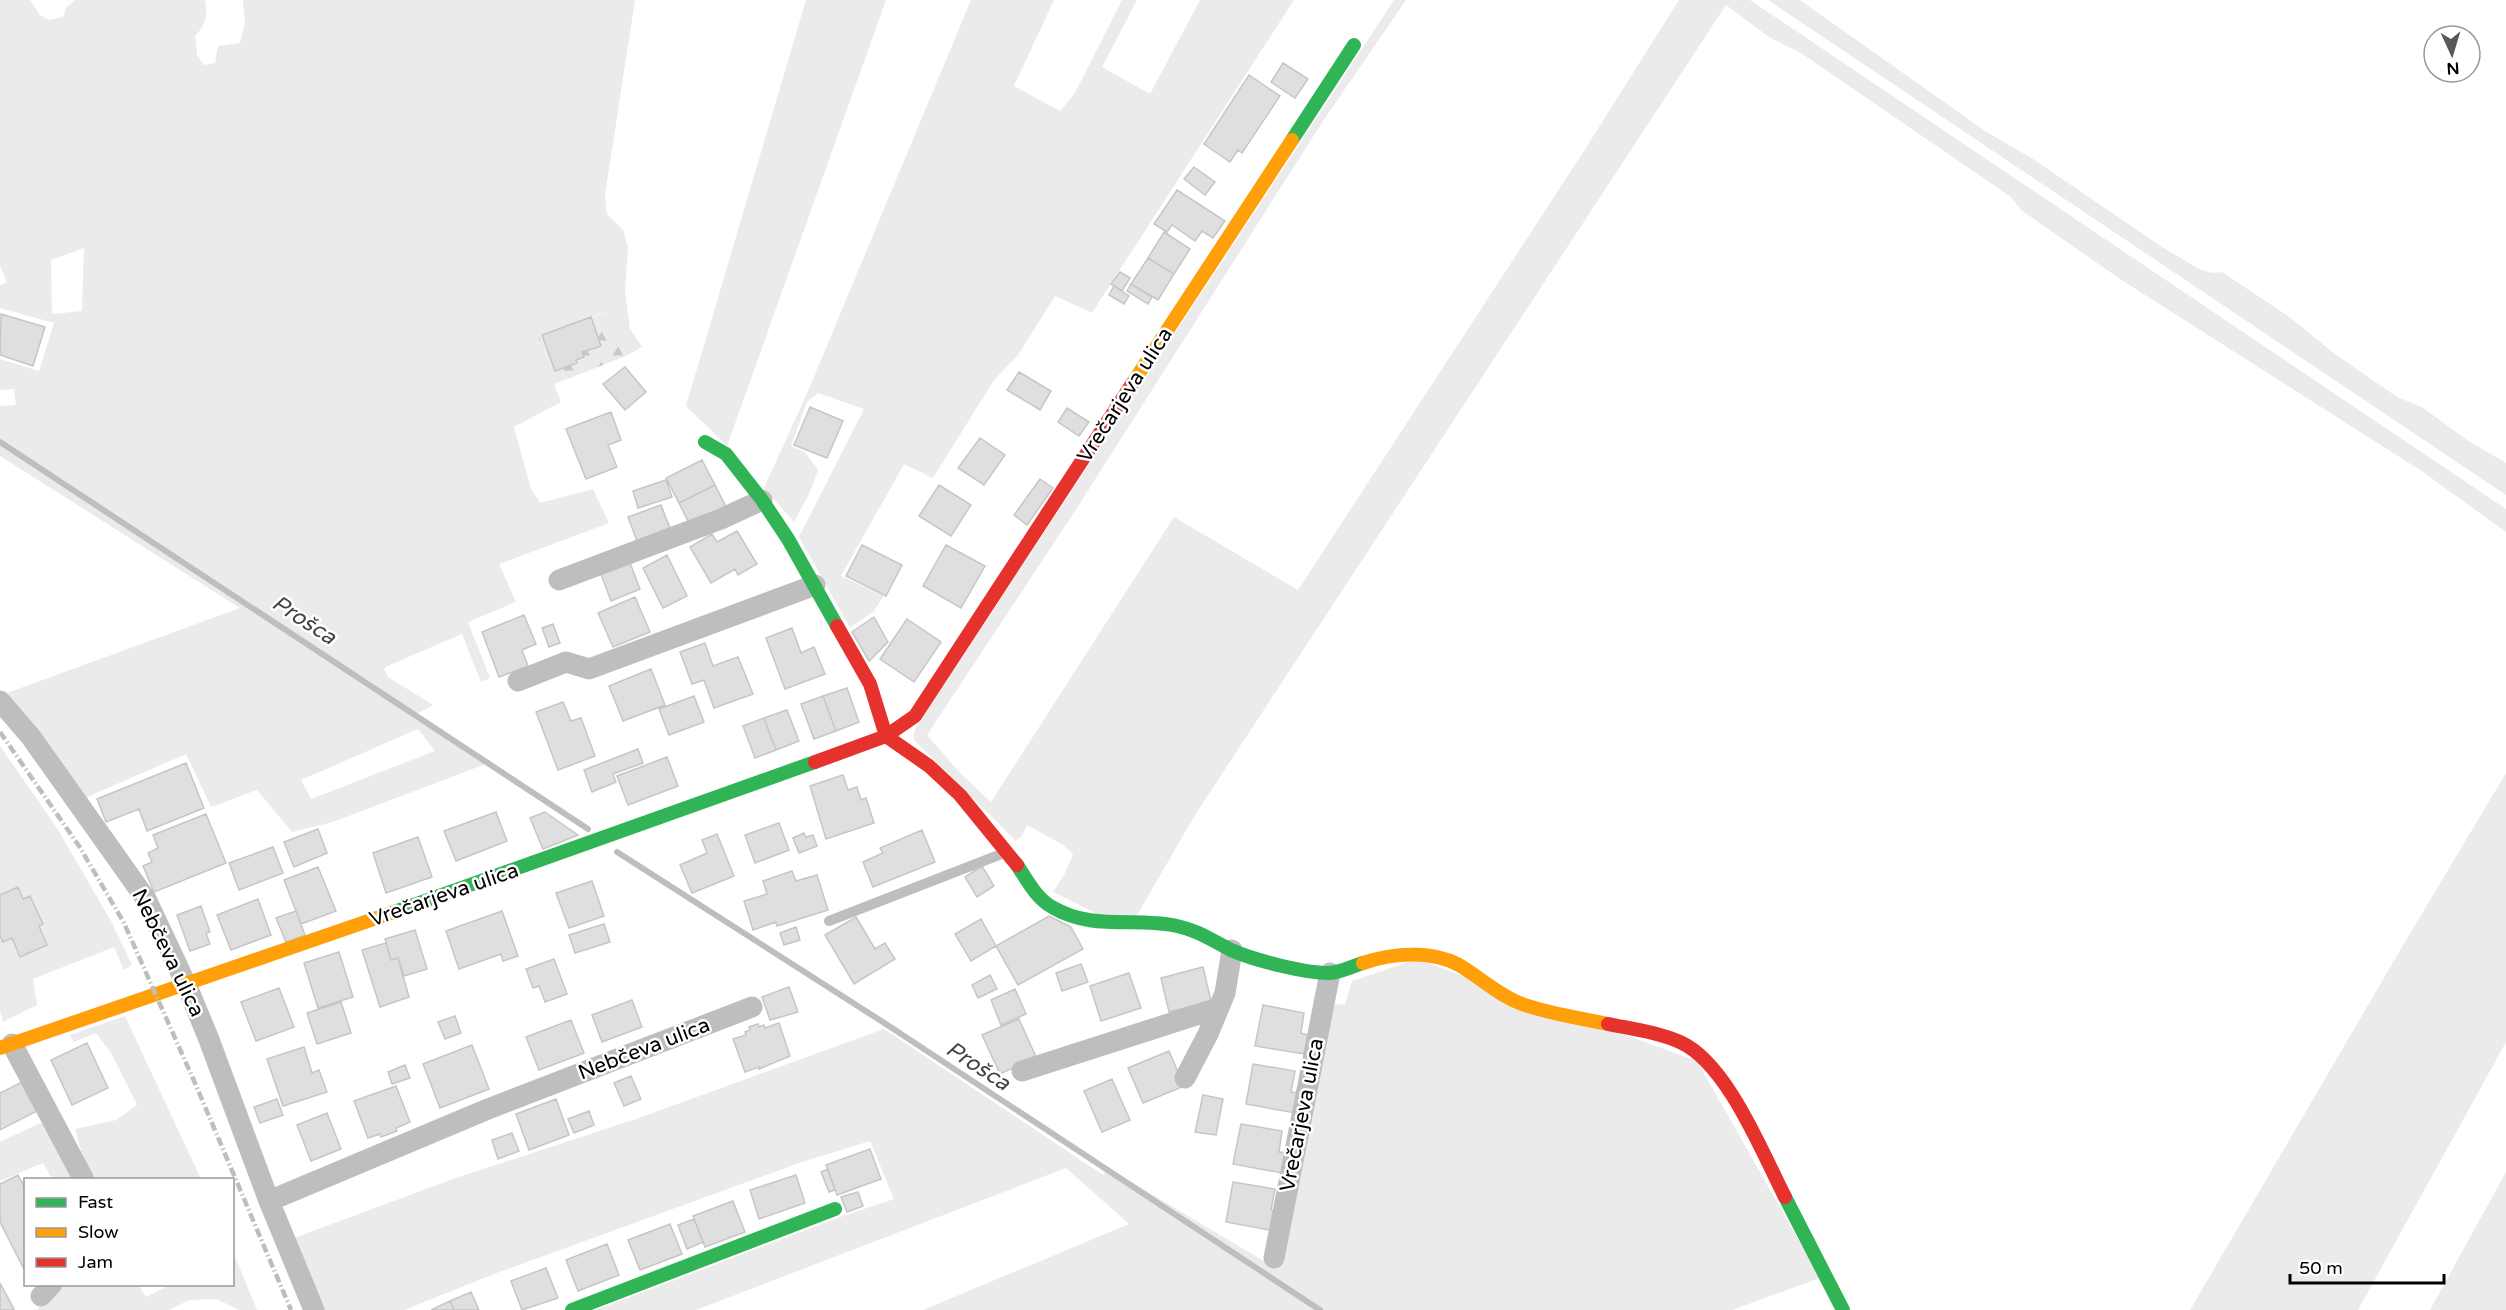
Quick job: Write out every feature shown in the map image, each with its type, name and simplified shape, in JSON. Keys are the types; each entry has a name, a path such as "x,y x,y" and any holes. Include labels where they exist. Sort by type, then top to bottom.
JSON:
{"street":[{"name":"Vrečarjeva ulica","path":"6,1046 537,863 886,736 915,716 1354,45"},
{"path":"705,442 726,454 762,500 815,585 870,684 886,736 929,766 952,788 1007,851 1039,897 1075,917 1114,924 1142,923 1177,926 1207,936 1232,950 1281,966 1329,973 1378,958 1429,955 1458,965 1496,992 1523,1004 1562,1015 1659,1034 1683,1043 1718,1072 1733,1095 1844,1310"},
{"path":"559,580 690,531 762,500"},
{"path":"518,681 566,662 589,669 815,585"},
{"name":"Nebčeva ulica","path":"0,701 43,754 146,899 186,984 269,1201 314,1310"},
{"path":"1185,1077 1208,1034 1228,983 1232,950"},
{"name":"Vrečarjeva ulica","path":"1274,1258 1329,973"},
{"name":"Nebčeva ulica","path":"269,1201 488,1109 752,1007"},
{"path":"1022,1071 1218,1008"},
{"path":"6,1046 83,1178"},
{"path":"572,1310 835,1209"}],"lane":[{"path":"829,921 1007,851"}],"green space":[{"path":"0,0 30,0 40,15 49,20 63,17 66,8 75,0 205,0 205,19 202,28 195,36 197,55 204,65 215,63 218,46 240,43 245,23 243,0 635,0 605,195 607,214 623,230 628,248 625,290 630,329 642,347 626,356 606,312 538,335 550,363 561,372 565,380 554,384 561,402 514,427 531,489 540,503 593,489 609,523 499,564 516,602 468,622 490,678 481,682 462,634 385,667 384,670 388,677 433,705 416,714 491,762 333,822 292,832 257,790 211,807 186,754 85,798 7,693 240,608 0,456 0,406 16,405 14,389 0,390 0,359 39,371 54,323 0,308 0,285 7,282 0,266","holes":["84,248 82,311 52,314 51,260","418,729 435,751 311,799 301,780"]},
{"path":"806,0 886,0 727,446 686,406"},
{"path":"971,0 1054,0 1014,86 1060,111 1075,93 1122,0 1137,0 1102,67 1150,94 1200,0 1294,0 1092,313 1055,296 1018,355 994,380 933,478 904,464 841,576 884,596 873,612 850,628 799,537 864,409 818,393 807,402 791,446 805,452 818,470 809,494 794,522 764,488 808,391"},
{"path":"1394,0 1406,0 1323,121 1075,511 927,735 960,773 991,802 1174,517 1298,590 1582,154 1679,0 1750,0 2506,509 2506,532 2423,472 2120,279 2021,210 2011,197 1801,53 1769,37 1726,5 1195,815 1136,917 1101,916 1053,892 1064,875 1073,854 1063,845 1027,825 1022,836 1016,841 913,739 915,729"},
{"path":"1768,0 1800,0 1985,131 2033,159 2162,247 2199,269 2212,273 2222,272 2288,316 2335,354 2397,397 2422,407 2467,440 2506,463 2506,495"},
{"path":"607,312 626,356 565,380 561,372 551,375 548,357 538,335"},
{"path":"0,746 57,828 111,921 132,965 124,970 114,947 33,979 37,1005 3,1022 0,1010"},
{"path":"2506,773 2506,1042 2358,1310 2190,1310 2402,947"},
{"path":"1417,959 1697,1061 1820,1278 1732,1310 923,1310 1129,1224 1066,1168 696,1310 596,1310 840,1217 894,1199 870,1141 802,1162 494,1274 404,1310 323,1310 291,1239 456,1178 636,1119 884,1029 1103,1175 1108,1168 1277,1269 1293,1207 1329,1005 1345,1004 1352,981"},
{"path":"125,1016 201,1178 91,1178 86,1169 75,1129 116,1120 137,1105 111,1053 96,1033 74,1042 70,1035"},
{"path":"40,1123 51,1126 78,1178 51,1178 43,1163 0,1181 0,1142"},
{"path":"2506,1172 2506,1310 2430,1310"},
{"path":"234,1254 257,1310 239,1310 217,1299 189,1300 169,1310 37,1310 61,1286 140,1286 146,1297 168,1286 234,1286"}],"building":[{"path":"1283,63 1308,79 1295,98 1271,82"},
{"path":"1249,75 1280,96 1242,153 1238,150 1230,162 1204,144"},
{"path":"1194,167 1215,182 1205,195 1184,179"},
{"path":"1177,190 1225,221 1213,238 1202,231 1195,241 1172,225 1167,232 1154,224"},
{"path":"1164,232 1190,249 1174,274 1148,258"},
{"path":"1148,258 1174,274 1158,300 1131,284"},
{"path":"1120,272 1130,278 1122,291 1111,284"},
{"path":"1131,284 1152,297 1148,304 1127,291"},
{"path":"1114,286 1129,296 1124,304 1109,295"},
{"path":"1,314 45,327 33,366 0,355"},
{"path":"591,317 601,346 582,352 584,357 576,360 577,363 555,371 542,335"},
{"path":"625,367 646,392 625,410 603,384"},
{"path":"1019,372 1051,391 1040,410 1007,390"},
{"path":"810,407 843,421 827,458 794,445"},
{"path":"1067,408 1089,422 1079,436 1058,422"},
{"path":"611,412 621,440 608,445 617,467 586,479 566,429"},
{"path":"980,438 1005,455 984,485 958,468"},
{"path":"702,460 715,485 679,503 666,478"},
{"path":"1040,479 1053,488 1027,525 1014,515"},
{"path":"666,480 672,497 638,508 633,491"},
{"path":"715,485 726,507 690,525 679,503"},
{"path":"939,485 971,505 951,536 919,516"},
{"path":"661,505 670,528 637,541 628,517"},
{"path":"737,531 757,564 738,575 735,569 711,583 690,547 712,534 717,542"},
{"path":"862,545 902,565 886,596 846,576"},
{"path":"946,545 985,566 961,608 923,586"},
{"path":"667,555 687,596 663,608 643,568"},
{"path":"630,563 640,589 611,601 601,574"},
{"path":"635,597 650,632 613,647 598,613"},
{"path":"524,615 536,644 522,650 528,666 499,677 482,632"},
{"path":"874,617 888,642 869,661 852,632"},
{"path":"907,619 941,642 914,682 880,659"},
{"path":"553,624 560,643 549,647 542,628"},
{"path":"792,628 801,653 814,647 825,674 785,689 766,638"},
{"path":"705,643 713,666 738,657 753,694 714,708 704,680 692,684 680,652"},
{"path":"651,669 665,705 623,721 609,686"},
{"path":"847,688 859,722 836,731 823,696"},
{"path":"694,696 704,722 669,735 659,709"},
{"path":"823,696 836,731 814,739 801,704"},
{"path":"563,702 571,721 581,718 595,756 558,770 536,712"},
{"path":"787,710 799,741 776,750 764,718"},
{"path":"764,718 776,750 755,758 743,726"},
{"path":"638,749 643,763 613,774 616,782 592,792 584,770"},
{"path":"667,757 678,786 628,805 617,776"},
{"path":"186,763 204,808 147,831 139,809 106,822 97,799"},
{"path":"843,775 848,790 857,787 861,800 866,798 874,823 826,839 810,786"},
{"path":"496,812 507,841 456,861 444,831"},
{"path":"545,812 578,835 543,849 530,818"},
{"path":"206,814 226,863 154,892 143,866 152,862 148,853 158,848 153,835"},
{"path":"779,823 789,850 755,863 745,835"},
{"path":"318,829 327,853 294,867 284,842"},
{"path":"922,830 935,862 873,887 863,862 883,853 880,848"},
{"path":"804,833 806,837 813,835 817,846 799,853 793,838"},
{"path":"717,834 734,876 692,893 680,865 707,853 702,840"},
{"path":"418,837 432,877 386,893 373,853"},
{"path":"273,847 283,873 239,890 229,863"},
{"path":"982,866 994,886 977,897 965,877"},
{"path":"318,867 336,911 301,924 284,880"},
{"path":"792,871 796,881 817,875 828,910 777,926 776,922 753,930 744,901 767,894 763,881"},
{"path":"592,881 604,916 569,928 556,893"},
{"path":"18,887 23,899 30,896 43,924 39,926 47,945 20,957 12,938 3,942 0,936 0,895"},
{"path":"258,899 271,935 231,950 217,915"},
{"path":"201,906 210,932 206,933 210,944 190,951 177,915"},
{"path":"296,911 305,935 286,942 276,918"},
{"path":"502,911 518,956 503,961 501,954 459,969 446,931"},
{"path":"1049,916 1071,927 1083,949 1018,985 996,946"},
{"path":"856,917 875,949 885,943 895,959 854,984 825,935"},
{"path":"981,919 996,946 971,961 955,934"},
{"path":"604,924 610,942 575,953 569,935"},
{"path":"796,927 800,940 784,945 780,933"},
{"path":"415,930 427,969 404,976 398,958 391,960 385,939"},
{"path":"386,943 391,960 398,958 409,997 380,1007 362,950"},
{"path":"339,952 353,997 318,1008 304,963"},
{"path":"554,959 567,994 545,1002 539,986 533,988 526,969"},
{"path":"1081,964 1088,982 1062,991 1056,973"},
{"path":"1203,967 1211,1001 1169,1012 1161,978"},
{"path":"1129,973 1141,1008 1101,1021 1090,986"},
{"path":"990,975 997,989 978,998 972,985"},
{"path":"789,987 798,1012 770,1020 762,997"},
{"path":"279,988 294,1027 256,1041 241,1002"},
{"path":"1015,989 1026,1014 1001,1025 991,1000"},
{"path":"632,1000 642,1027 602,1042 592,1015"},
{"path":"341,1002 351,1033 317,1044 307,1013"},
{"path":"1263,1005 1304,1013 1301,1033 1308,1035 1304,1054 1255,1046"},
{"path":"455,1016 461,1033 445,1039 438,1022"},
{"path":"1019,1019 1036,1057 1000,1074 982,1035"},
{"path":"571,1020 584,1053 539,1070 526,1037"},
{"path":"779,1023 790,1056 759,1069 759,1067 745,1072 733,1039 746,1035 745,1032 750,1030 749,1027 758,1024 759,1027 764,1025 765,1028"},
{"path":"87,1043 108,1088 72,1105 51,1060"},
{"path":"472,1045 489,1089 440,1108 423,1064"},
{"path":"304,1047 312,1073 319,1070 327,1092 283,1106 267,1059"},
{"path":"1169,1051 1184,1086 1143,1103 1128,1068"},
{"path":"1253,1064 1295,1071 1291,1092 1299,1093 1295,1113 1246,1104"},
{"path":"405,1065 410,1078 392,1084 388,1072"},
{"path":"631,1076 641,1099 624,1106 614,1083"},
{"path":"1112,1079 1130,1120 1102,1132 1084,1091"},
{"path":"26,1080 41,1109 0,1130 0,1093"},
{"path":"396,1086 410,1122 396,1128 397,1131 381,1137 380,1134 368,1138 354,1101"},
{"path":"1203,1095 1223,1099 1216,1135 1195,1132"},
{"path":"277,1099 283,1115 260,1123 254,1107"},
{"path":"556,1099 569,1135 529,1150 516,1114"},
{"path":"589,1111 594,1125 574,1133 568,1119"},
{"path":"327,1113 341,1149 311,1161 297,1125"},
{"path":"1241,1124 1282,1131 1279,1152 1286,1153 1282,1173 1233,1164"},
{"path":"512,1133 519,1151 498,1159 492,1140"},
{"path":"870,1149 881,1179 837,1195 826,1165"},
{"path":"828,1169 835,1190 829,1192 821,1172"},
{"path":"18,1175 24,1186 24,1269 0,1222 0,1184"},
{"path":"796,1175 805,1203 759,1219 750,1190"},
{"path":"1233,1182 1275,1189 1271,1210 1278,1211 1275,1231 1226,1222"},
{"path":"858,1192 863,1206 847,1212 841,1197"},
{"path":"733,1201 745,1232 705,1247 693,1216"},
{"path":"694,1219 703,1242 687,1249 678,1225"},
{"path":"670,1224 682,1254 640,1270 628,1240"},
{"path":"607,1244 619,1275 578,1291 566,1260"},
{"path":"546,1268 558,1298 522,1310 511,1281"},
{"path":"0,1283 14,1309 12,1310 0,1310"},
{"path":"471,1292 479,1310 454,1310 450,1301"},
{"path":"450,1301 454,1310 431,1310"}],"waterway":[{"name":"Prošca","path":"0,442 588,829"},
{"name":"Prošca","path":"617,852 889,1026 1320,1310"}],"railway":[{"path":"0,732 79,846 124,923 291,1310"}],"traffic: fast":[{"path":"1292,140 1354,45"},
{"path":"705,442 726,454 762,500 788,539 837,626"},
{"path":"394,912 815,762"},
{"path":"1017,865 1041,899 1052,907 1082,919 1177,926 1198,933 1241,954 1306,971 1333,973 1363,963"},
{"path":"1785,1197 1843,1310"},
{"path":"572,1310 835,1209"}],"traffic: slow":[{"path":"1132,384 1292,140"},
{"path":"0,1048 394,912"},
{"path":"1363,963 1399,955 1436,957 1459,965 1497,991 1522,1004 1608,1024"}],"traffic: jam":[{"path":"815,762 886,736 915,716 1132,384"},
{"path":"837,626 870,684 886,736 929,766 960,795 1017,865"},
{"path":"1608,1024 1662,1036 1680,1042 1697,1053 1713,1069 1742,1110 1785,1197"}]}
